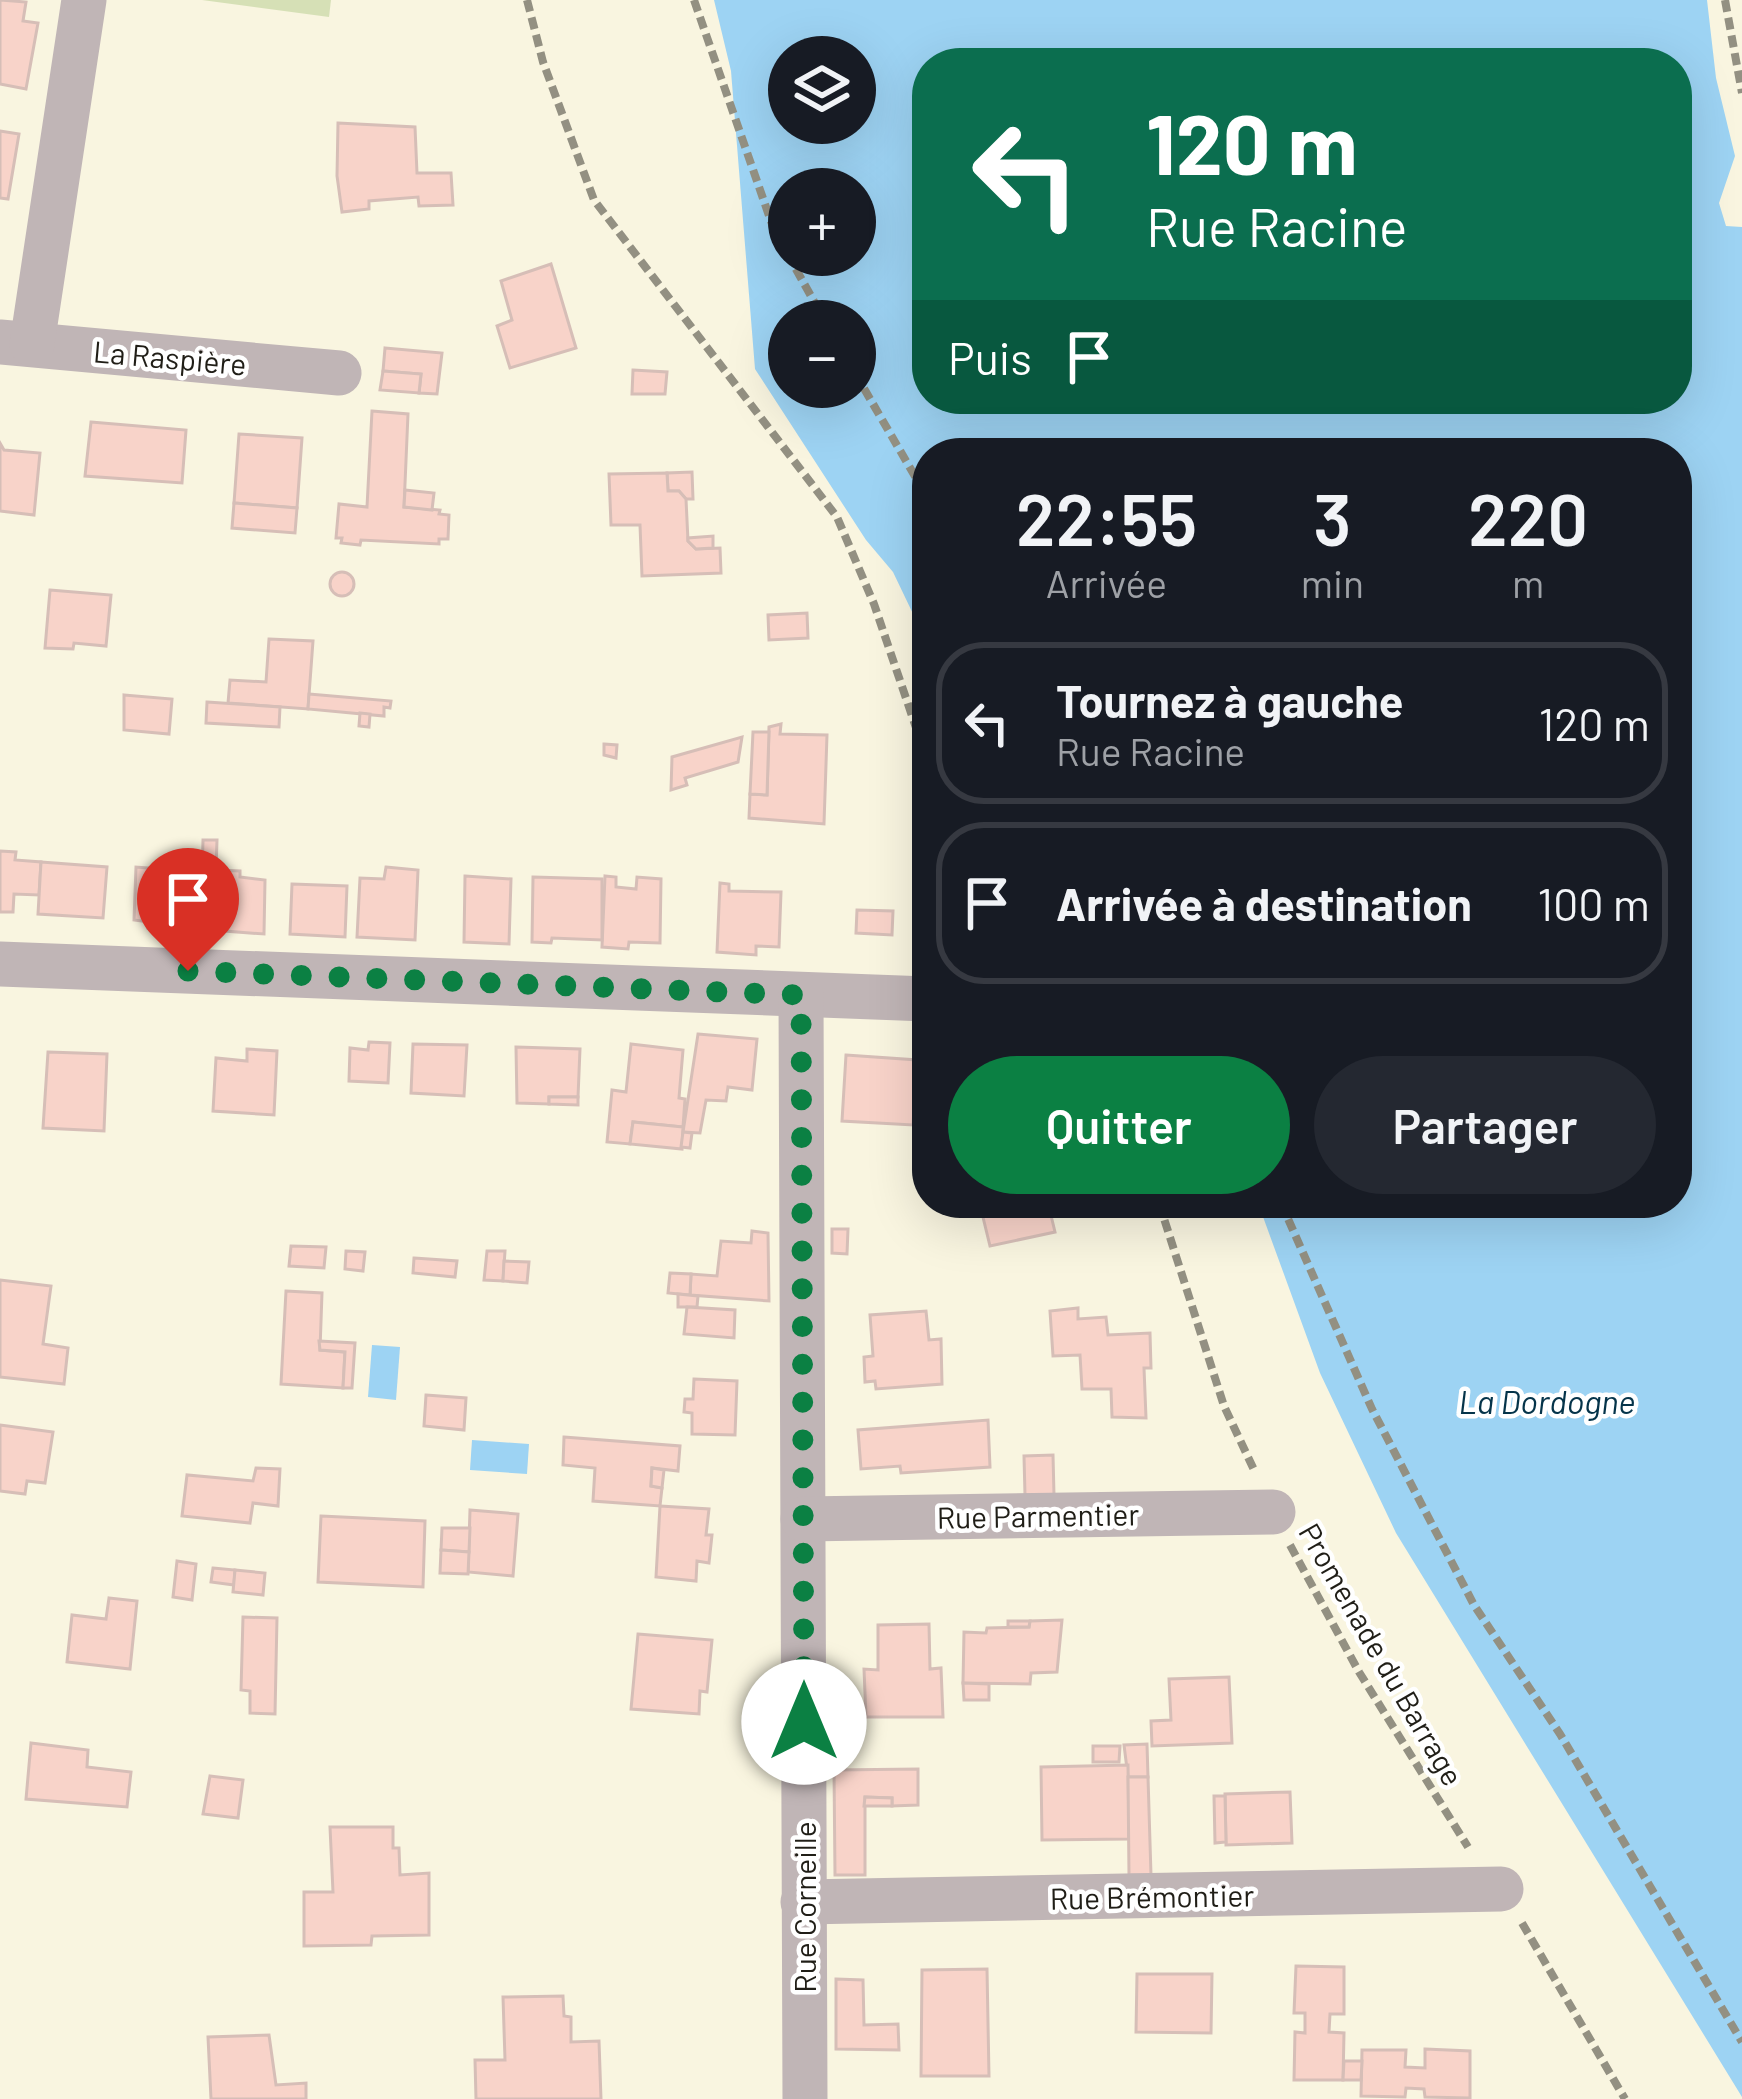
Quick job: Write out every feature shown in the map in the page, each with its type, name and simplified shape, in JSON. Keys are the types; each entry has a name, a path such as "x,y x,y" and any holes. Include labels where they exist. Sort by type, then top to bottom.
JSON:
{"street":[{"path":"16,343 84,0"},
{"name":"La Raspière","path":"16,343 339,373"},
{"path":"0,964 912,999"},
{"name":"Rue Corneille","path":"801,995 805,2099"},
{"name":"Rue Parmentier","path":"803,1519 1273,1512"},
{"name":"Rue Brémontier","path":"803,1902 1501,1889"}],"path":[{"path":"527,0 543,62 594,200 837,517 874,604 912,716"},
{"path":"694,0 773,230 813,300"},
{"path":"1725,0 1742,93"},
{"path":"875,408 912,471"},
{"name":"Promenade du Barrage","path":"1164,1218 1224,1406 1273,1512 1358,1672 1470,1850 1501,1889 1625,2099"},
{"path":"1288,1218 1372,1409 1474,1605 1560,1734 1742,2042"}],"green space":[{"path":"202,0 331,0 329,17"}],"water":[{"name":"La Dordogne","path":"714,0 1707,0 1716,78 1735,156 1719,203 1726,226 1742,227 1742,2097 1396,1533 1320,1373 1263,1218 1692,1218 1692,438 912,438 912,612 893,572 866,540 780,408 876,408 876,300 768,300 768,389 755,369 731,71"},
{"path":"372,1345 400,1347 396,1400 368,1397"},
{"path":"472,1440 529,1444 527,1474 470,1470"}],"building":[{"path":"0,0 26,2 23,21 38,23 26,89 0,84"},
{"path":"338,123 415,127 417,173 451,173 453,205 419,206 418,197 369,201 369,209 342,212"},
{"path":"0,131 19,134 8,199 0,198"},
{"path":"551,264 576,348 510,368 497,326 512,320 501,281"},
{"path":"385,348 442,353 437,394 419,393 421,374 383,371"},
{"path":"633,370 667,372 665,394 632,394"},
{"path":"383,371 421,374 419,393 380,390"},
{"path":"372,411 408,414 404,507 449,515 448,539 439,539 439,544 361,540 360,545 336,538 339,504 367,507"},
{"path":"91,422 186,430 182,483 85,476"},
{"path":"239,434 302,438 297,508 234,503"},
{"path":"0,443 4,450 40,453 34,515 0,511"},
{"path":"692,472 693,499 668,491 667,473"},
{"path":"667,473 668,491 679,491 686,499 688,541 696,549 720,548 721,573 642,576 640,525 611,525 609,474"},
{"path":"405,490 434,493 432,510 404,507"},
{"path":"234,503 297,508 295,533 232,528"},
{"path":"713,536 713,548 696,549 688,541 688,538"},
{"path":"342,572 354,584 342,596 330,584"},
{"path":"50,590 111,595 106,646 74,643 73,649 45,648"},
{"path":"807,613 808,638 769,640 768,615"},
{"path":"269,639 313,641 308,709 228,703 230,680 266,682"},
{"path":"309,694 391,701 390,708 384,707 384,716 308,709"},
{"path":"124,695 172,699 169,734 124,730"},
{"path":"207,702 280,707 279,727 206,723"},
{"path":"360,713 370,714 369,727 359,726"},
{"path":"781,724 780,734 827,735 824,824 749,818 750,794 767,795 769,727"},
{"path":"753,732 769,732 767,795 750,794"},
{"path":"742,737 738,762 685,778 687,785 671,790 672,757"},
{"path":"604,744 617,745 616,758 604,755"},
{"path":"203,840 217,840 216,870 240,871 240,877 265,880 264,934 225,931 225,923 201,922"},
{"path":"0,851 16,852 15,860 41,862 39,895 14,894 13,912 0,912"},
{"path":"188,852 203,853 198,921 185,920 184,929 148,928 149,922 134,920 136,867 186,877"},
{"path":"41,862 107,867 103,918 38,914"},
{"path":"386,867 418,870 415,940 357,937 360,878 384,879"},
{"path":"465,876 511,879 509,944 464,942"},
{"path":"605,876 616,877 616,887 636,889 637,877 661,879 660,943 629,942 628,949 602,947"},
{"path":"533,877 602,879 602,940 532,942"},
{"path":"720,883 729,884 729,891 781,892 779,947 756,946 756,955 717,952"},
{"path":"292,884 347,886 345,937 290,934"},
{"path":"857,910 893,911 892,935 856,933"},
{"path":"698,1034 757,1039 752,1090 728,1087 726,1101 706,1100 700,1133 683,1132"},
{"path":"369,1042 390,1043 388,1083 349,1081 350,1048 368,1050"},
{"path":"413,1044 467,1045 464,1096 411,1093"},
{"path":"631,1044 683,1050 679,1098 685,1099 683,1127 633,1122 630,1144 607,1142 612,1090 626,1092"},
{"path":"516,1047 580,1049 578,1097 549,1097 549,1104 517,1103"},
{"path":"247,1049 277,1051 274,1115 213,1111 216,1058 247,1061"},
{"path":"48,1052 107,1054 104,1131 43,1128"},
{"path":"846,1055 912,1060 912,1125 842,1121"},
{"path":"549,1097 578,1097 578,1105 549,1104"},
{"path":"633,1122 683,1127 682,1149 630,1144"},
{"path":"683,1132 692,1133 690,1148 681,1147"},
{"path":"983,1218 1052,1218 1055,1232 990,1246"},
{"path":"832,1229 848,1229 847,1254 832,1253"},
{"path":"752,1231 768,1233 769,1301 690,1295 691,1274 717,1276 721,1241 751,1243"},
{"path":"291,1246 326,1247 324,1268 289,1266"},
{"path":"346,1251 365,1252 363,1271 345,1269"},
{"path":"487,1251 505,1251 503,1281 484,1280"},
{"path":"414,1258 457,1261 455,1277 413,1273"},
{"path":"504,1261 529,1262 527,1283 503,1281"},
{"path":"670,1273 691,1274 690,1295 668,1293"},
{"path":"0,1280 51,1286 43,1344 68,1348 64,1384 0,1377"},
{"path":"286,1291 322,1293 320,1350 345,1352 343,1388 281,1384"},
{"path":"678,1294 698,1296 697,1307 678,1307"},
{"path":"687,1307 735,1310 734,1338 684,1334"},
{"path":"1078,1308 1078,1319 1106,1317 1108,1335 1150,1333 1151,1368 1144,1368 1146,1418 1112,1417 1111,1389 1082,1389 1080,1355 1053,1356 1050,1311"},
{"path":"926,1311 929,1340 941,1339 942,1384 876,1389 875,1381 865,1382 864,1357 873,1356 870,1315"},
{"path":"319,1341 355,1343 352,1388 343,1388 345,1352 320,1350"},
{"path":"694,1379 737,1381 735,1435 692,1434 692,1413 684,1412 685,1399 693,1399"},
{"path":"426,1395 466,1398 464,1430 424,1426"},
{"path":"988,1420 990,1467 901,1473 900,1466 861,1469 858,1430"},
{"path":"0,1425 53,1432 45,1483 27,1481 25,1494 0,1491"},
{"path":"564,1437 680,1446 678,1471 652,1468 651,1486 662,1488 660,1506 593,1501 595,1468 563,1465"},
{"path":"1053,1455 1054,1495 1025,1495 1024,1456"},
{"path":"256,1468 280,1469 278,1506 253,1503 250,1523 182,1516 187,1475 253,1481"},
{"path":"652,1468 664,1470 662,1488 651,1486"},
{"path":"660,1506 709,1509 709,1563 697,1561 696,1581 656,1577"},
{"path":"470,1510 518,1514 513,1576 468,1572"},
{"path":"321,1516 425,1521 423,1587 318,1582"},
{"path":"442,1528 470,1528 469,1552 441,1550"},
{"path":"441,1550 469,1552 468,1574 440,1573"},
{"path":"177,1561 196,1564 192,1600 173,1597"},
{"path":"213,1568 235,1570 234,1585 211,1582"},
{"path":"235,1570 265,1573 263,1595 233,1592"},
{"path":"109,1598 137,1601 130,1669 67,1662 72,1615 106,1619"},
{"path":"243,1617 277,1618 275,1714 250,1713 250,1691 241,1690"},
{"path":"1062,1620 1057,1672 1031,1673 1030,1684 963,1683 964,1632 986,1633 987,1628"},
{"path":"1008,1621 1030,1621 1029,1627 1008,1627"},
{"path":"929,1624 930,1669 941,1668 943,1717 866,1717 864,1669 878,1670 878,1625"},
{"path":"638,1634 712,1640 707,1692 700,1691 699,1714 631,1709"},
{"path":"1229,1677 1232,1743 1152,1746 1151,1721 1171,1720 1169,1679"},
{"path":"963,1683 989,1684 989,1700 964,1700"},
{"path":"31,1743 88,1750 87,1767 131,1772 127,1807 26,1799"},
{"path":"1147,1744 1148,1777 1128,1777 1124,1745"},
{"path":"1093,1746 1120,1746 1119,1762 1093,1762"},
{"path":"1128,1765 1129,1839 1042,1840 1041,1767"},
{"path":"918,1769 918,1805 892,1806 892,1798 865,1797 865,1875 835,1875 834,1770"},
{"path":"210,1776 243,1780 238,1818 203,1814"},
{"path":"1128,1777 1148,1777 1151,1875 1129,1875"},
{"path":"1290,1792 1292,1843 1226,1845 1225,1794"},
{"path":"1214,1796 1225,1796 1226,1842 1215,1843"},
{"path":"865,1797 892,1798 892,1806 864,1806"},
{"path":"330,1827 393,1827 400,1875 429,1873 429,1935 372,1936 371,1945 304,1946 304,1892 333,1892"},
{"path":"1296,1966 1344,1967 1344,2014 1330,2014 1329,2032 1344,2033 1343,2080 1294,2080 1295,2032 1305,2033 1305,2013 1294,2013"},
{"path":"987,1969 989,2076 921,2076 922,1970"},
{"path":"1137,1974 1212,1974 1211,2033 1136,2032"},
{"path":"836,1979 863,1980 864,2025 898,2024 899,2050 836,2049"},
{"path":"563,1996 564,2016 571,2017 571,2042 599,2041 601,2099 476,2099 475,2060 505,2060 503,1997"},
{"path":"269,2035 276,2085 306,2083 306,2099 211,2099 208,2037"},
{"path":"1425,2049 1470,2051 1470,2098 1425,2097 1424,2089 1406,2088 1405,2097 1361,2096 1362,2050 1406,2050 1405,2067 1425,2068"},
{"path":"1344,2061 1362,2061 1361,2080 1343,2080"}],"route":[{"path":"188,971 801,995 804,1722"}]}
